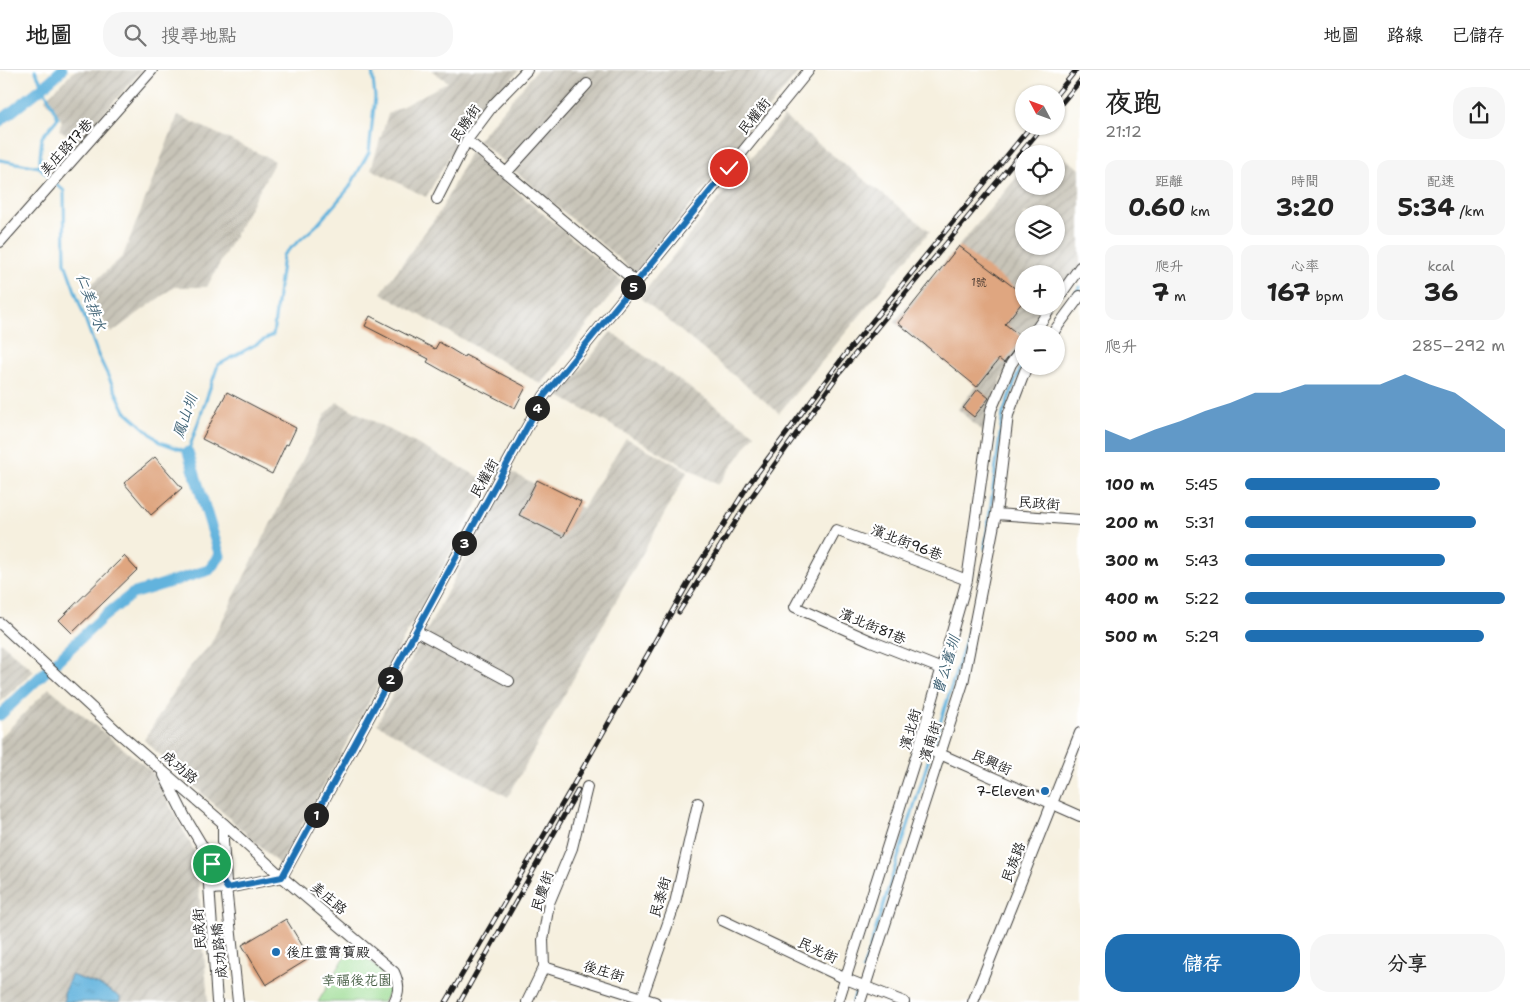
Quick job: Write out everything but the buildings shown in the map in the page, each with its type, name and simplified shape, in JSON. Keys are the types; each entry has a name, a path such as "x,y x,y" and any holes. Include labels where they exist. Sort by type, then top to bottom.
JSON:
{"street":[{"name":"美庄路17巷","path":"0,242 152,70"},
{"name":"民勝街","path":"437,199 467,140 494,104 526,70"},
{"name":"民權街","path":"282,877 544,396 809,70"},
{"path":"506,173 587,84"},
{"path":"467,140 636,282"},
{"path":"1065,288 1080,267"},
{"path":"1059,325 1080,296"},
{"name":"濱北街","path":"838,1002 929,750 942,669 968,580 991,410 1015,358"},
{"name":"濱南街","path":"860,1002 929,750 963,683 996,514 1008,414 1023,375"},
{"name":"民政街","path":"996,514 1080,520"},
{"name":"濱北街96巷","path":"795,607 836,530 968,580"},
{"name":"濱北街81巷","path":"795,607 871,641 942,669"},
{"name":"成功路","path":"0,623 223,823"},
{"path":"416,631 509,681"},
{"name":"民族路","path":"973,1002 1080,733"},
{"name":"民興街","path":"929,750 1080,816"},
{"path":"162,770 185,817 227,892"},
{"name":"民慶街","path":"527,1002 544,967 543,940 549,903 572,848 587,787"},
{"name":"民泰街","path":"642,998 675,903 698,803"},
{"path":"223,823 227,892"},
{"name":"美庄路","path":"223,823 282,877 394,972 399,984 398,996 394,1002"},
{"name":"民成街","path":"207,855 217,1002"},
{"path":"210,889 227,892 282,877"},
{"name":"成功路橋","path":"227,892 238,1002"},
{"name":"民光街","path":"722,920 865,987 904,1002"},
{"name":"後庄街","path":"544,967 655,1002"}],"shaded area":[{"path":"76,70 142,70 79,141 59,130 62,121 45,99"},
{"path":"431,70 519,70 454,148 426,197 371,169 388,114 448,82"},
{"path":"537,70 800,70 636,273 478,140"},
{"path":"178,115 275,161 207,287 174,287 111,333 85,290 123,256"},
{"path":"784,117 930,231 779,413 640,297"},
{"path":"470,152 622,281 541,384 381,293 441,210"},
{"path":"1065,158 1080,169 1080,267 1065,288 1065,265 1015,265 1015,315 1046,315 1039,325 1015,325 1015,360 1001,379 988,437 958,409 976,386 894,322 1015,180 1015,195 1065,195"},
{"path":"611,332 755,434 718,485 559,396"},
{"path":"337,402 489,482 280,865 144,740 189,668 210,645 325,415"},
{"path":"626,438 688,471 508,797 377,724 511,472 583,508"},
{"path":"0,642 34,671 0,702"},
{"path":"49,688 152,772 196,854 208,1002 0,1002 0,738"}],"green space":[{"name":"幸福後花園","path":"352,945 388,977 391,989 383,1002 318,1002"}],"water":[{"path":"71,975 102,986 120,997 120,1002 64,1002 64,993"}],"waterway":[{"path":"35,70 58,118 42,137 39,167"},
{"path":"0,121 62,70"},
{"name":"鳳山圳","path":"0,160 39,167 64,191 65,263 98,355 125,411 160,442 188,452 218,365 273,335 283,255 317,225 349,188 369,152 375,97 372,70"},
{"name":"曹公舊圳","path":"1052,325 1080,287"},
{"name":"曹公舊圳","path":"985,548 1003,413 1018,375"},
{"name":"鳳山圳","path":"0,715 102,618 132,594 209,570 220,556 188,452"},
{"name":"曹公舊圳","path":"863,970 969,630"},
{"name":"曹公舊圳","path":"853,1002 856,991"}],"railway":[{"path":"1064,85 1076,70"},
{"path":"1065,99 1080,81"},
{"path":"446,1002 571,789 699,564 749,484 844,356 1024,135"},
{"path":"679,612 748,502 838,375 1036,135"},
{"path":"460,1002 578,790"}],"place":[{"name":"7-Eleven","path":"1045,791"},
{"name":"後庄靈霄寶殿","path":"276,952"}],"route":[{"path":"212,864 227,888 282,877 544,396 729,168"}],"water label":[{"name":"仁美排水","path":"91,302"}]}
